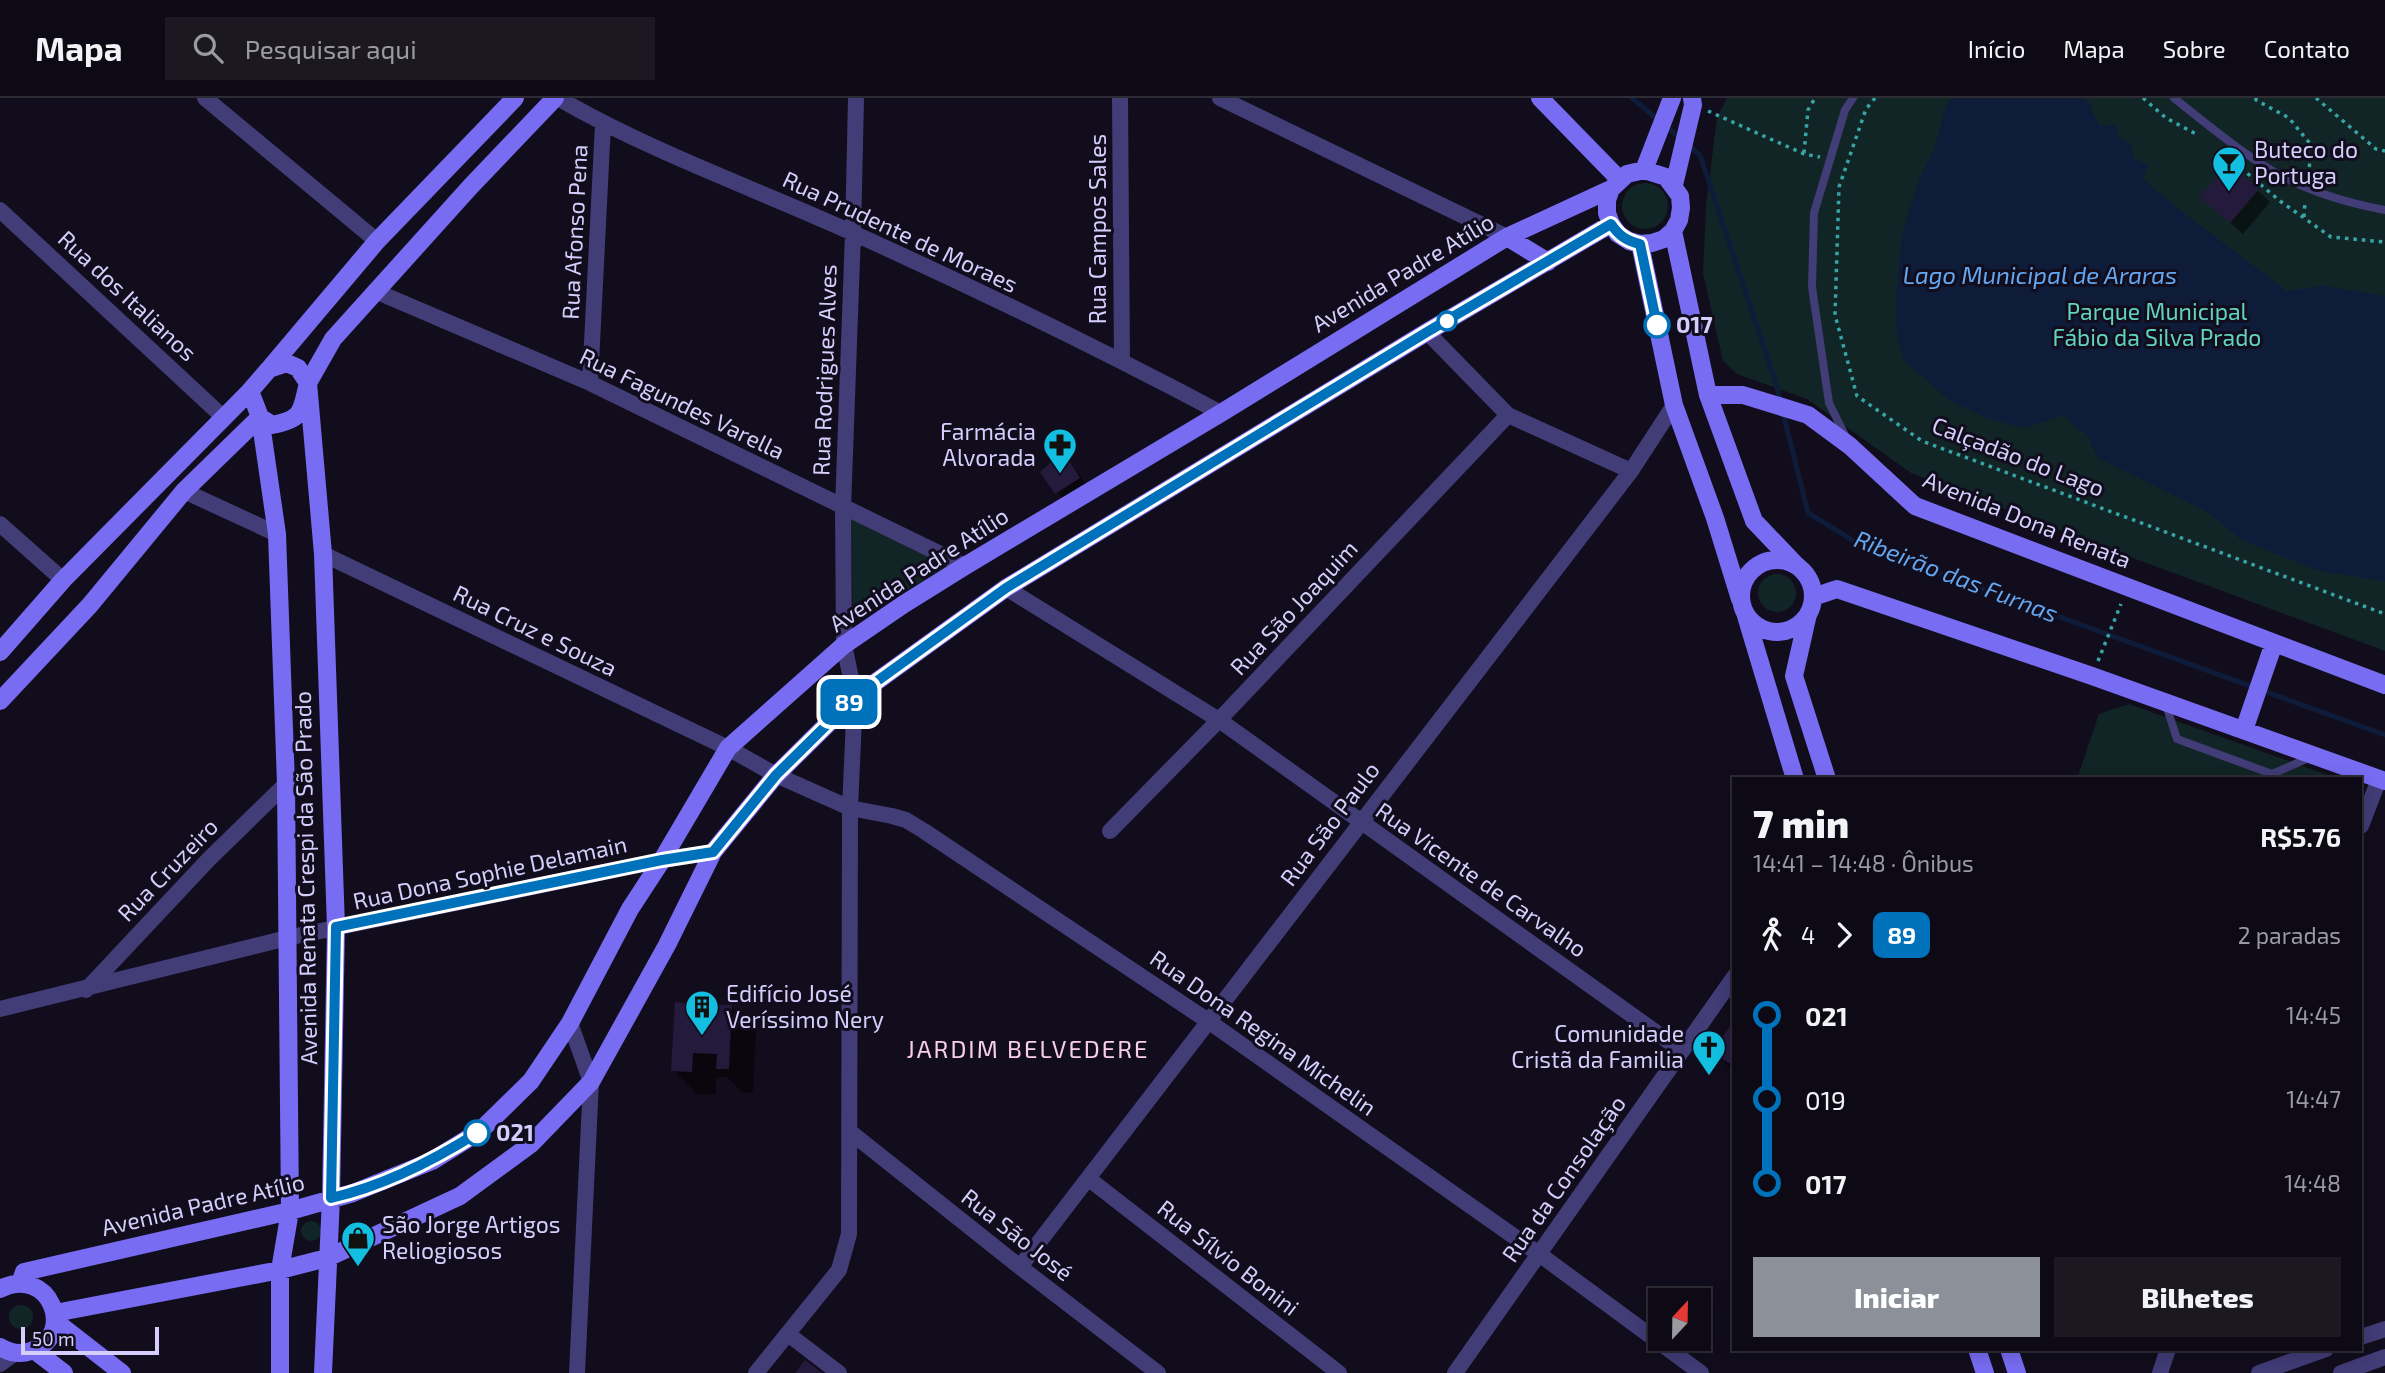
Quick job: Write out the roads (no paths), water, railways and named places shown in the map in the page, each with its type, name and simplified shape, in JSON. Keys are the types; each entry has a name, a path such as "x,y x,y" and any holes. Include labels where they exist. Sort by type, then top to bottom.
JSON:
{"street":[{"path":"0,652 63,580 250,391 377,241 515,98"},
{"path":"250,391 260,417 272,425 292,421 301,411 308,383 333,338 471,186 556,98"},
{"name":"Rua Prudente de Moraes","path":"556,98 603,124 853,233 1122,360 1221,413"},
{"name":"Rua Rodrigues Alves","path":"756,1373 839,1269 849,1234 850,808 855,697 844,645 843,508 856,98"},
{"name":"Rua Campos Sales","path":"1120,98 1122,360"},
{"path":"1220,98 1507,237 1548,262"},
{"path":"1540,98 1615,184"},
{"path":"1644,170 1672,98"},
{"path":"1674,185 1694,100"},
{"path":"214,101 377,241"},
{"name":"Rua Afonso Pena","path":"590,383 603,124"},
{"path":"1644,170 1666,177 1674,185 1680,196 1681,208 1673,231 1664,239 1640,244 1618,234 1607,213 1607,200 1615,184 1627,174 1644,170"},
{"name":"Avenida Padre Atílio","path":"7,1283 24,1272 290,1211 353,1193 432,1161 480,1131 531,1081 570,1023 629,909 662,860 728,748 844,645 965,566 1507,237 1615,184"},
{"name":"Rua dos Italianos","path":"0,210 223,416"},
{"path":"55,1317 327,1258 460,1196 531,1144 591,1082 667,945 713,852 776,775 855,697 1006,588 1427,332 1611,224"},
{"path":"1673,231 1708,395 1754,521 1809,579 1811,605 1794,676 1826,777"},
{"path":"1640,244 1674,405 1715,518 1794,777"},
{"name":"Rua Fagundes Varella","path":"375,291 590,383 965,566"},
{"path":"1427,332 1508,415 1631,471"},
{"path":"269,369 287,363 298,368 308,383"},
{"name":"Avenida Renata Crespi da São Prado","path":"308,383 323,554 336,927 331,1198 323,1373"},
{"name":"Avenida Dona Renata","path":"1708,395 1743,395 1808,415 1850,446 1915,506 2385,685"},
{"name":"Rua São Paulo","path":"1020,1267 1631,471 1674,405"},
{"name":"Rua São Joaquim","path":"1110,831 1508,415"},
{"path":"0,701 90,605 184,491 260,417"},
{"name":"Avenida Renata Crespi da São Prado","path":"260,417 277,534 286,784 290,1211 280,1270 280,1373"},
{"path":"184,491 277,534"},
{"path":"0,524 63,580"},
{"name":"Rua Cruz e Souza","path":"323,554 728,748 776,775"},
{"path":"1796,565 1774,559 1763,562 1745,576 1743,607 1755,625 1778,632 1790,630 1801,623 1811,605 1837,589 2382,780 2362,824"},
{"name":"Rua Vicente de Carvalho","path":"1006,588 1219,720 1682,1051"},
{"path":"2244,730 2274,643"},
{"name":"Rua Dona Regina Michelin","path":"776,775 850,808 906,820 924,831 1208,1021 1539,1254 1701,1373"},
{"name":"Rua Cruzeiro","path":"86,990 209,859 286,784"},
{"name":"Rua Dona Sophie Delamain","path":"0,1009 336,927 662,860 713,852"},
{"name":"Rua da Consolação","path":"1455,1373 1732,980"},
{"path":"570,1023 591,1082 577,1373"},
{"name":"Rua São José","path":"849,1131 1158,1373"},
{"name":"Rua Sílvio Bonini","path":"1089,1179 1339,1373"},
{"path":"0,1364 7,1350 34,1350 49,1339 55,1317 52,1304 39,1289 7,1283"},
{"path":"55,1317 122,1373"},
{"path":"2362,1337 2385,1329"},
{"path":"788,1334 839,1373"},
{"path":"34,1350 64,1373"},
{"path":"1978,1351 1985,1373"},
{"path":"2010,1351 2017,1373"},
{"path":"2160,1373 2167,1351"},
{"path":"2259,1373 2320,1351"},
{"path":"2341,1373 2385,1357"}],"lane":[{"path":"1850,446 1829,403 1811,287 1814,214 1845,110 1853,98"},
{"path":"2174,98 2261,164 2306,187 2346,202 2385,210"},
{"path":"2165,702 2178,739 2272,774 2314,755"}],"water":[{"name":"Lago Municipal de Araras","path":"1951,98 2081,98 2089,102 2100,126 2115,125 2119,138 2131,143 2133,158 2149,165 2143,179 2287,291 2324,286 2385,296 2385,581 2319,571 2240,539 2208,512 2098,458 2086,433 2064,415 2025,428 1989,419 1949,400 1904,360 1897,335 1896,301 1902,234 1919,180 1935,147 1945,109"}],"waterway":[{"name":"Ribeirão das Furnas","path":"1632,98 1681,139"},
{"name":"Ribeirão das Furnas","path":"1688,145 1700,155 1781,404"},
{"name":"Ribeirão das Furnas","path":"1783,413 1808,513 1859,544 2385,735"}],"place":[{"name":"Buteco do Portuga","path":"2229,193"},
{"name":"017","path":"1657,325"},
{"name":"Farmácia Alvorada","path":"1060,475"},
{"name":"Edifício José Veríssimo Nery","path":"702,1037"},
{"name":"Comunidade Cristã da Familia","path":"1709,1077"},
{"name":"021","path":"477,1133"},
{"name":"São Jorge Artigos Reliogiosos","path":"358,1268"}],"district":[{"name":"JARDIM BELVEDERE","path":"1028,1050"}],"park label":[{"name":"Parque Municipal Fábio da Silva Prado","path":"2157,325"}]}
